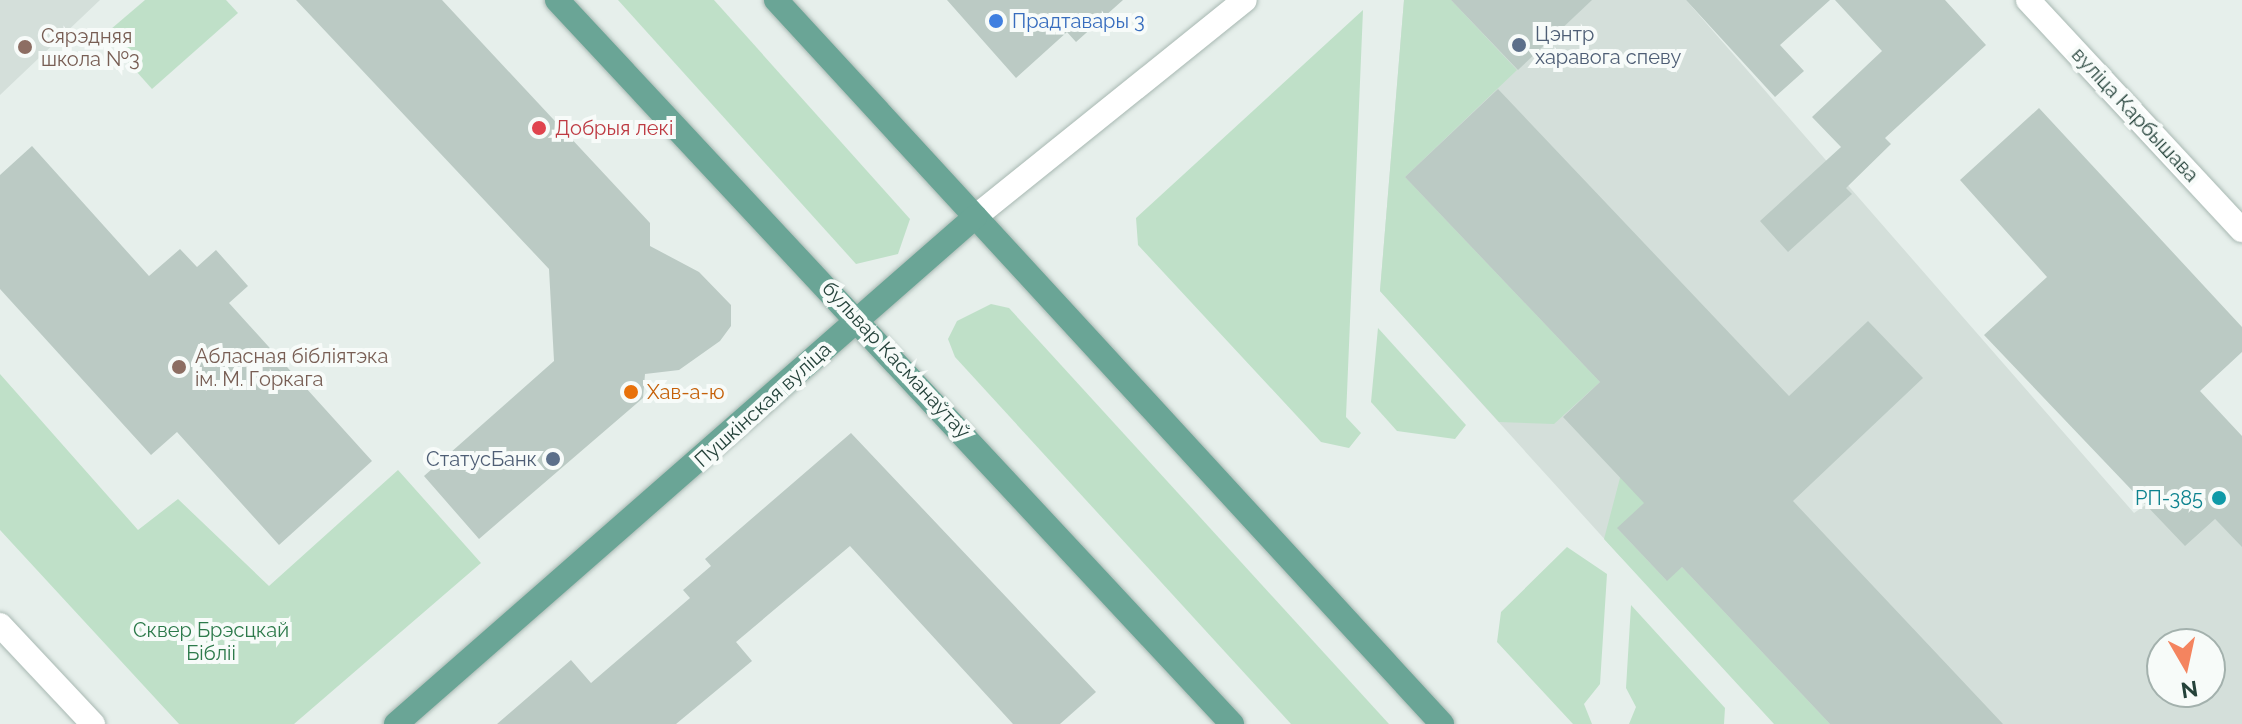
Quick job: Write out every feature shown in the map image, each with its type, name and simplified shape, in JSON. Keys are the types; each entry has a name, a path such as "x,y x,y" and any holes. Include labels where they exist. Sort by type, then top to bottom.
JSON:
{"main road":[{"name":"бульвар Касманаўтаў","path":"557,0 859,319 1232,724"},
{"path":"776,0 1442,724"},
{"name":"Пушкінская вуліца","path":"396,724 975,217"}],"street":[{"name":"Пушкінская вуліца","path":"975,217 1245,0"},
{"name":"вуліца Карбышава","path":"2028,0 2242,230"},
{"path":"0,625 93,724"}],"shaded area":[{"name":"Сярэдняя школа №3","path":"0,0 100,0 0,95"},
{"path":"1404,0 1686,0 2134,513 2147,504 2215,519 2231,535 2242,525 2242,724 1785,724 1618,554 1380,291"}],"green space":[{"path":"145,0 226,0 238,13 152,89 104,35"},
{"path":"618,0 714,0 910,219 898,254 856,264"},
{"path":"1404,0 1451,0 1517,70 1405,177 1600,382 1554,424 1499,422 1380,291"},
{"path":"1363,10 1346,417 1361,433 1349,448 1321,442 1138,245 1136,218"},
{"path":"991,304 1009,308 1389,724 1291,724 955,357 948,339 957,321"},
{"path":"1378,328 1466,425 1455,439 1397,431 1371,402"},
{"name":"Сквер Брэсцкай Бібліі","path":"0,374 138,530 178,499 269,586 398,470 481,563 294,724 179,724 0,530"},
{"path":"1680,468 1618,529 1666,580 1682,567 1830,724 1774,724 1604,539 1620,478"},
{"path":"1567,547 1607,574 1600,684 1584,704 1592,724 1573,724 1497,642 1501,612"},
{"path":"1631,605 1725,708 1724,724 1629,724 1636,707 1626,688"}],"building":[{"path":"296,0 442,0 650,223 650,246 699,272 731,305 731,326 720,341 679,370 645,374 643,398 479,539 424,476 554,361 549,269"},
{"path":"947,0 1123,0 1076,42 1067,32 1016,78"},
{"name":"Цэнтр харавога спеву","path":"1451,0 1592,0 1518,70"},
{"path":"1686,0 1830,0 1780,45 1804,71 1775,97"},
{"path":"1835,0 1945,0 1986,45 1885,138 1891,144 1846,188 1852,194 1788,252 1760,221 1841,147 1812,117 1882,51"},
{"path":"1498,89 1789,396 1868,321 1923,378 1793,501 2003,724 1830,724 1682,567 1667,581 1617,528 1644,503 1563,417 1600,382 1405,177"},
{"path":"2039,108 2242,327 2242,352 2200,391 2242,436 2242,547 2215,519 2185,546 1984,335 2047,277 1960,180"},
{"name":"Абласная бібліятэка ім. М. Горкага","path":"32,146 149,276 180,249 197,267 216,250 248,286 229,303 372,461 279,545 177,432 151,455 0,289 0,175"},
{"path":"851,433 1096,692 1060,724 1013,724 850,546 736,642 752,661 676,724 497,724 571,660 591,683 690,598 683,590 711,566 705,559"}],"place":[{"name":"Прадтавары 3","path":"996,21"},
{"name":"Цэнтр харавога спеву","path":"1519,45"},
{"name":"Сярэдняя школа №3","path":"25,47"},
{"name":"Добрыя лекі","path":"539,128"},
{"name":"Абласная бібліятэка ім. М. Горкага","path":"179,367"},
{"name":"Хав-а-ю","path":"631,392"},
{"name":"СтатусБанк","path":"553,459"},
{"name":"РП-385","path":"2219,498"}]}
